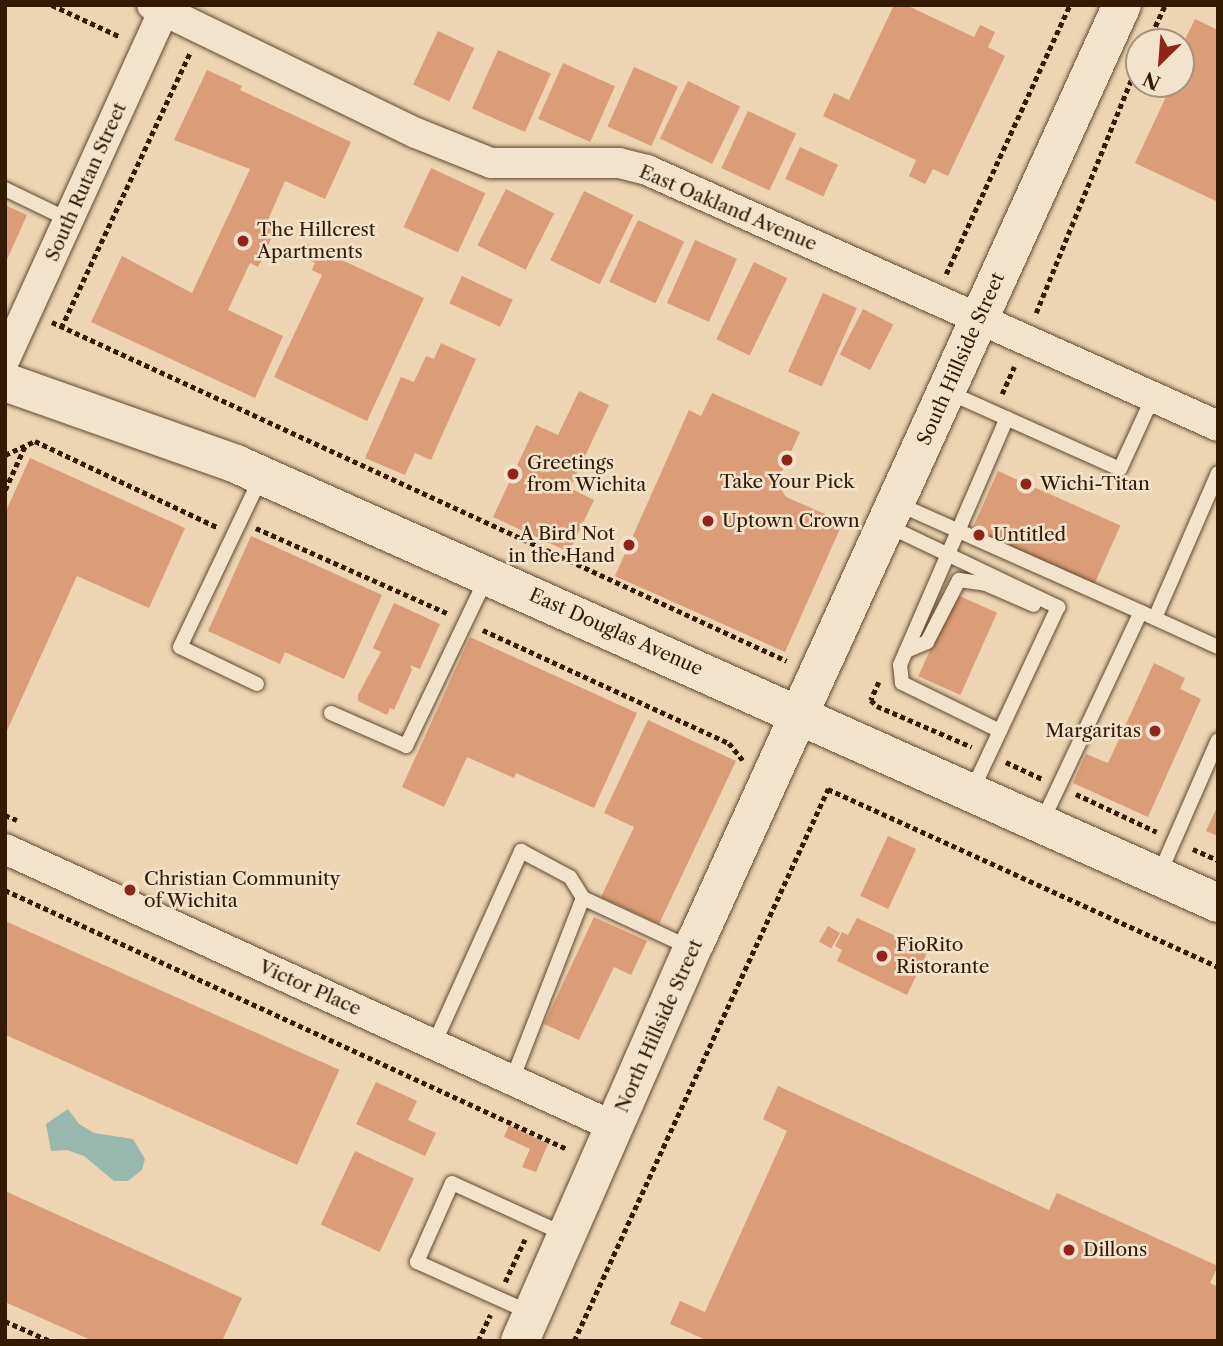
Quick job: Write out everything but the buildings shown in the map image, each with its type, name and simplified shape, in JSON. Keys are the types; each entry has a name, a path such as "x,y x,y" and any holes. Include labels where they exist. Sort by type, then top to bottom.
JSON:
{"main road":[{"name":"South Hillside Street","path":"800,713 1122,5"},
{"name":"East Douglas Avenue","path":"5,382 262,476 800,713 1218,903"},
{"name":"North Hillside Street","path":"526,1327 551,1228 599,1120 693,949 800,713"}],"street":[{"name":"East Oakland Avenue","path":"161,7 416,133 491,163 619,163 647,170 1218,426"},
{"name":"South Rutan Street","path":"5,359 161,7"},
{"name":"Victor Place","path":"5,849 599,1120"}],"lane":[{"path":"5,189 68,220"},
{"path":"946,391 1120,469 1153,397"},
{"path":"1000,415 949,554 900,664 902,682 1000,731"},
{"path":"1155,618 1218,473"},
{"path":"257,684 180,647 262,476"},
{"path":"891,514 958,530 1218,647"},
{"path":"891,514 949,554 1058,607 972,791"},
{"path":"331,713 406,746 487,576"},
{"path":"906,652 927,642 959,580 986,584 1055,615"},
{"path":"1041,823 1141,612"},
{"path":"1158,876 1218,740"},
{"path":"434,1044 521,851 570,877 583,898 693,949"},
{"path":"512,1080 583,898"},
{"path":"526,1327 498,1298 417,1262 452,1182 551,1228"}],"path":[{"path":"937,300 1070,5"},
{"path":"1154,28 1165,5"},
{"path":"61,328 201,28"},
{"path":"1000,415 1025,339 1125,95"},
{"path":"28,309 61,328 787,662 792,649"},
{"path":"5,455 35,442 220,529 254,527 729,743 744,762 738,774"},
{"path":"5,490 26,445"},
{"path":"882,674 872,700 877,706 1218,860"},
{"path":"574,1341 828,789 1218,967"},
{"path":"5,890 567,1149"},
{"path":"562,1160 567,1149 599,1120"},
{"path":"478,1341 498,1298 551,1228"},
{"path":"5,1321 50,1341"}],"water":[{"path":"68,1109 79,1124 94,1133 133,1139 145,1159 142,1170 128,1181 114,1181 84,1156 67,1150 51,1151 46,1124"}],"place":[{"name":"The Hillcrest Apartments","path":"243,241"},
{"name":"Take Your Pick","path":"787,460"},
{"name":"Greetings from Wichita","path":"513,474"},
{"name":"Wichi-Titan","path":"1026,484"},
{"name":"Uptown Crown","path":"708,521"},
{"name":"Untitled","path":"979,535"},
{"name":"A Bird Not in the Hand","path":"629,545"},
{"name":"Margaritas","path":"1155,731"},
{"name":"Christian Community of Wichita","path":"130,890"},
{"name":"FioRito Ristorante","path":"882,956"},
{"name":"Dillons","path":"1069,1250"}]}
